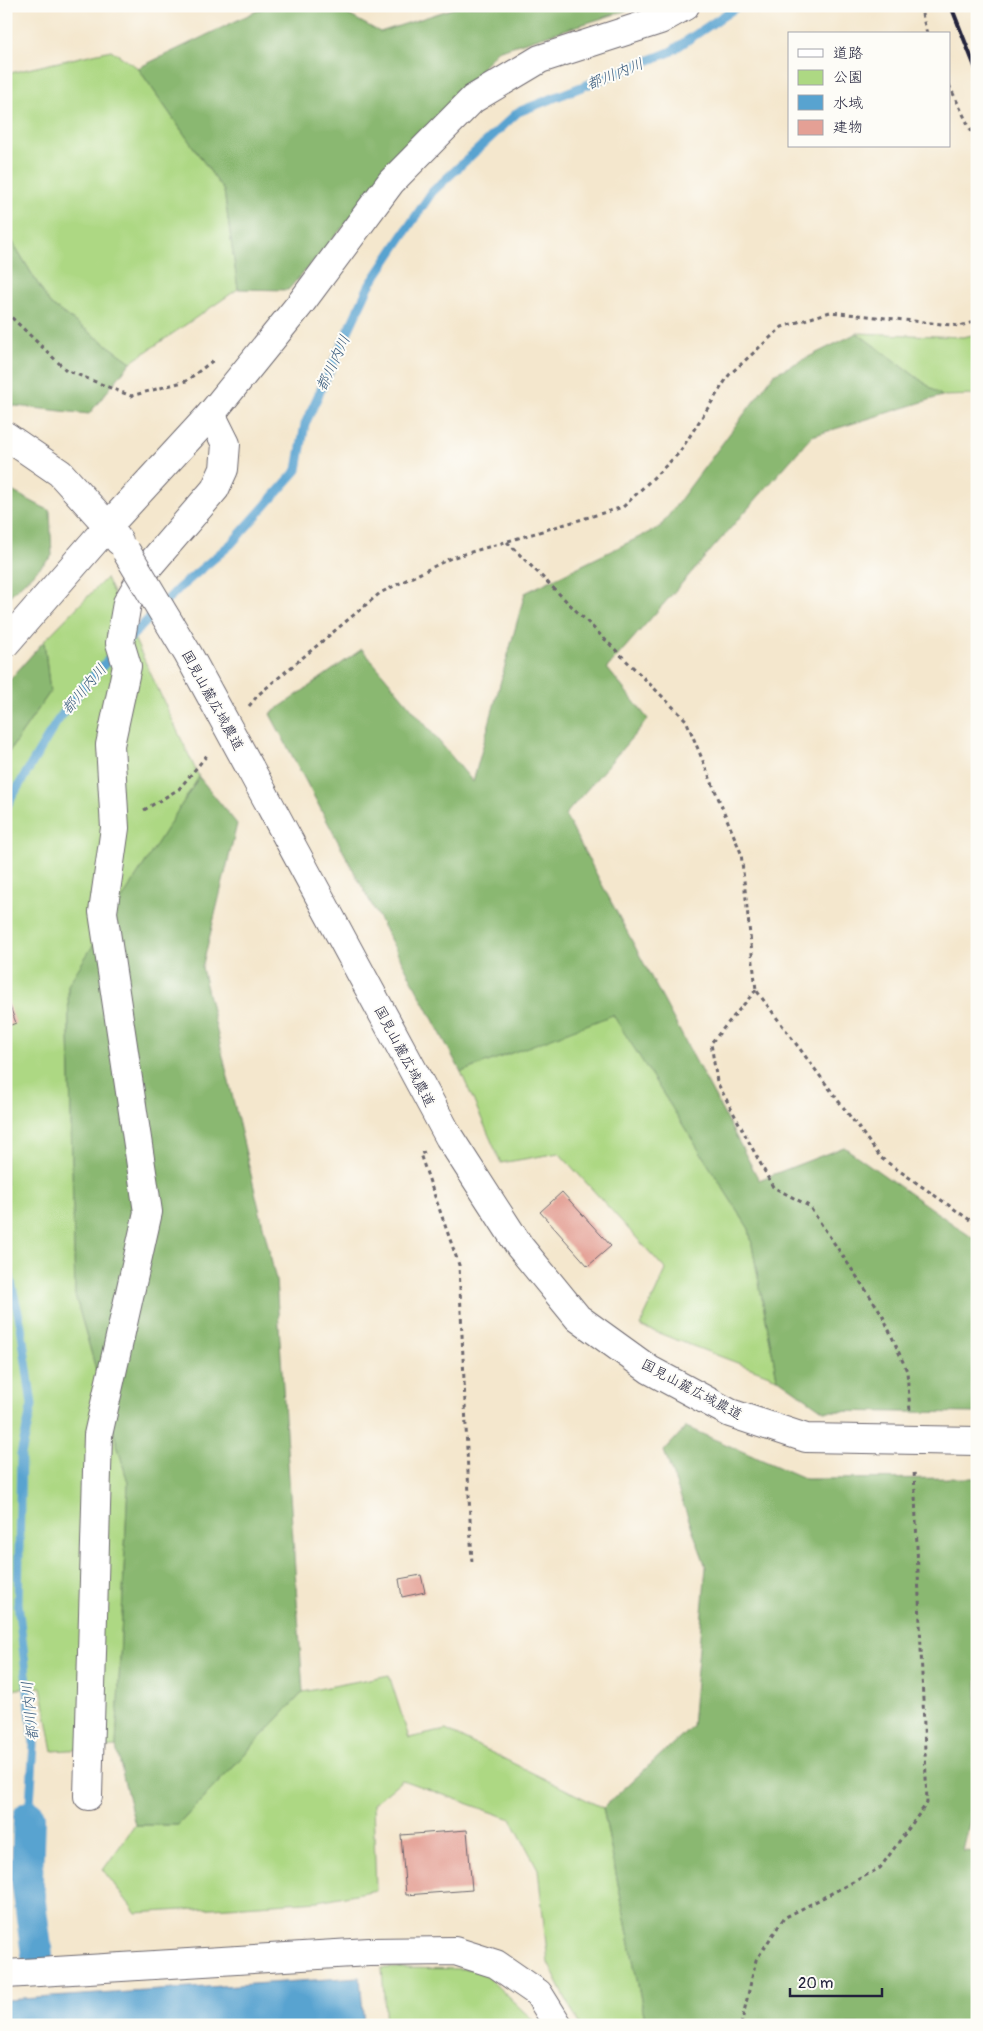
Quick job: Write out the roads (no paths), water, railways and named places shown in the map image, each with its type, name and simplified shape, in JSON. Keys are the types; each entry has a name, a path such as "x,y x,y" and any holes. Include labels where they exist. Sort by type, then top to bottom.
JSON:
{"street":[{"path":"6,643 108,526 211,414 301,303 391,182 473,99 540,59 660,20 685,6"},
{"path":"88,1796 98,1435 148,1212 103,912 115,828 110,745 124,655 127,603 148,567 215,489 224,469 226,444 211,414"},
{"name":"国見山麓広域農道","path":"6,436 60,473 108,526 126,551 188,654 449,1137 520,1247 578,1318 650,1370 730,1412 806,1438 977,1441"},
{"path":"6,1974 359,1953 455,1951 496,1964 538,1993 558,2025"}],"water":[{"path":"360,1977 364,2025 6,2025 6,2000"}],"waterway":[{"name":"都川内川","path":"128,640 179,588 231,544 297,470 305,424 369,286 432,192 518,112 670,52 738,6"},
{"name":"都川内川","path":"6,807 56,723 86,683 117,651"},
{"name":"都川内川","path":"6,1260 21,1326 32,1405 21,1455 18,1603 34,1744 29,1817"},
{"name":"都川内川","path":"29,1817 27,1880 37,1955"}],"railway":[{"path":"951,6 977,72"}]}
